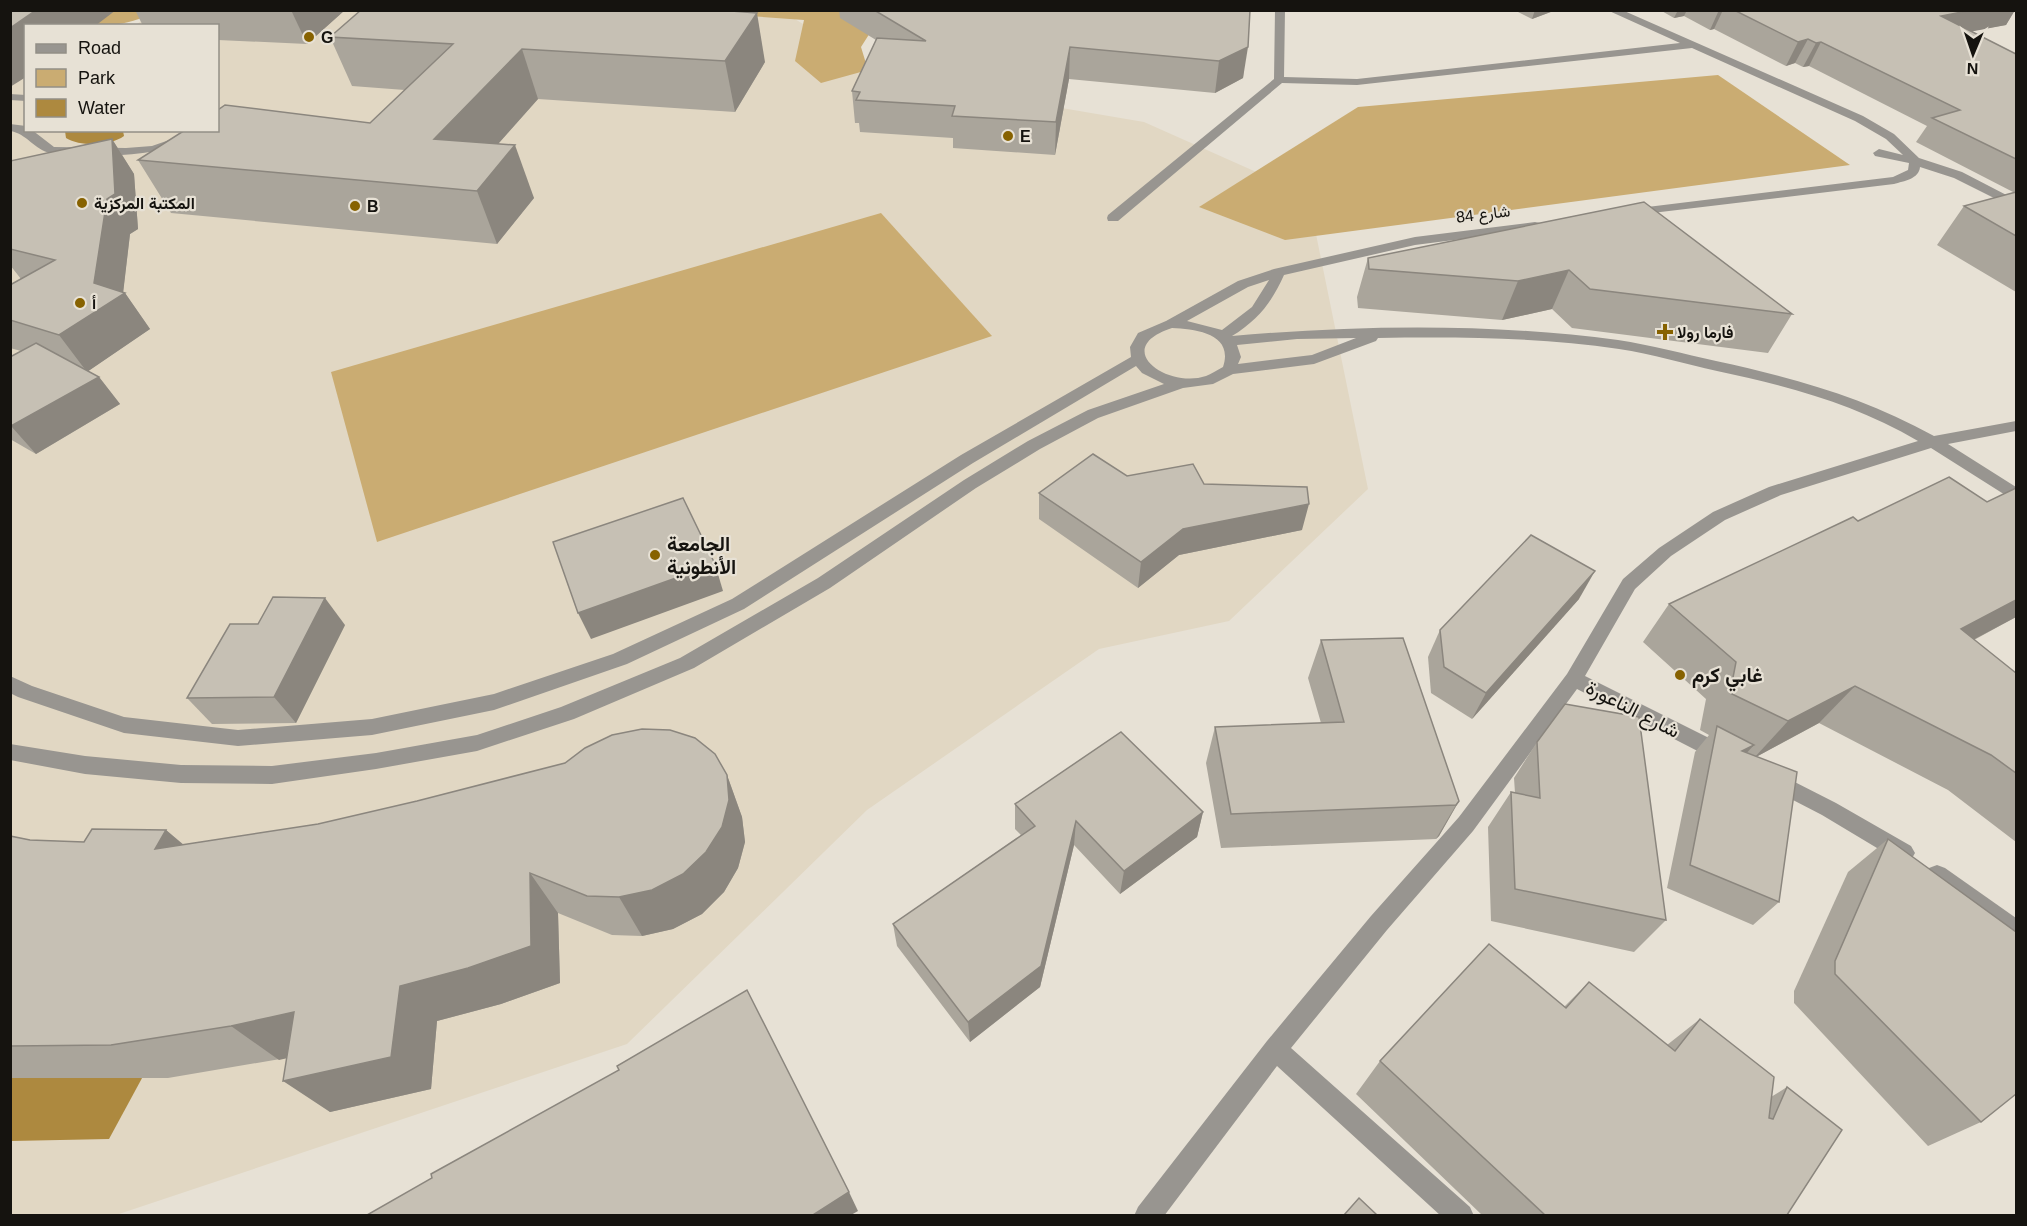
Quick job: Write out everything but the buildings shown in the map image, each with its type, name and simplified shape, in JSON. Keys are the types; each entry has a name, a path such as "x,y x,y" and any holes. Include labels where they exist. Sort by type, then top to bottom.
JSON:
{"street":[{"path":"1279,80 1280,10"},
{"path":"1612,10 1852,117 1893,139 1915,161 1958,176 2016,205"},
{"path":"1113,218 1279,80 1357,82 1694,45"},
{"path":"1852,117 1866,132 1876,167"},
{"path":"26,132 51,150 126,152 176,148 169,132"},
{"path":"1614,216 1915,161"},
{"path":"1876,167 1907,176 1914,171 1915,161"},
{"name":"شارع 84","path":"1171,324 1224,293 1279,272 1415,241 1544,225"},
{"path":"1225,339 1260,310 1279,272"},
{"path":"1180,383 1161,378 1147,370 1138,359 1137,347 1143,336 1155,328 1171,324 1189,324 1207,328 1225,339 1234,355 1229,370"},
{"path":"1225,339 1434,333 1521,335 1620,345 1781,380 1841,398 1892,419 2016,494"},
{"path":"10,752 85,765 181,774 272,774 376,761 477,743 567,713 687,663 824,583 970,484 1034,445 1093,414 1180,383 1208,381 1229,370 1314,359 1378,335"},
{"path":"10,682 25,692 124,725 238,738 372,727 494,702 620,659 738,604 975,454 1138,359"},
{"name":"شارع الناعورة","path":"2016,426 1932,442 1775,491 1719,516 1674,546 1629,584 1574,679 1829,808 1915,860 2016,931"},
{"path":"1147,1215 1275,1049 1379,923 1466,824 1574,679"},
{"path":"1275,1049 1461,1215"}],"shaded area":[{"name":"الجامعة الأنطونية","path":"158,11 728,11 793,18 897,80 1144,122 1308,195 1368,489 1229,621 1099,649 867,810 627,1044 116,1215 11,1216 11,75 24,71 24,132 219,132 219,24 137,24"}],"green space":[{"path":"88,11 156,11 145,17 122,23 66,24"},
{"path":"680,11 839,11 875,25 861,47 868,70 821,83 795,61 804,20"},
{"path":"1718,75 1850,165 1285,240 1199,207 1358,107"},
{"path":"881,213 992,336 377,542 331,372"}],"water":[{"path":"65,132 123,132 124,136 111,142 87,144 66,138"},
{"path":"167,1032 109,1139 11,1141 10,1036"}],"place":[{"name":"G","path":"309,37"},
{"name":"E","path":"1008,136"},
{"name":"المكتبة المركزية","path":"82,203"},
{"name":"B","path":"355,206"},
{"name":"أ","path":"80,303"},
{"name":"فارما رولا","path":"1665,332"},
{"name":"الجامعة الأنطونية","path":"655,555"},
{"name":"غابي كرم","path":"1680,675"}]}
